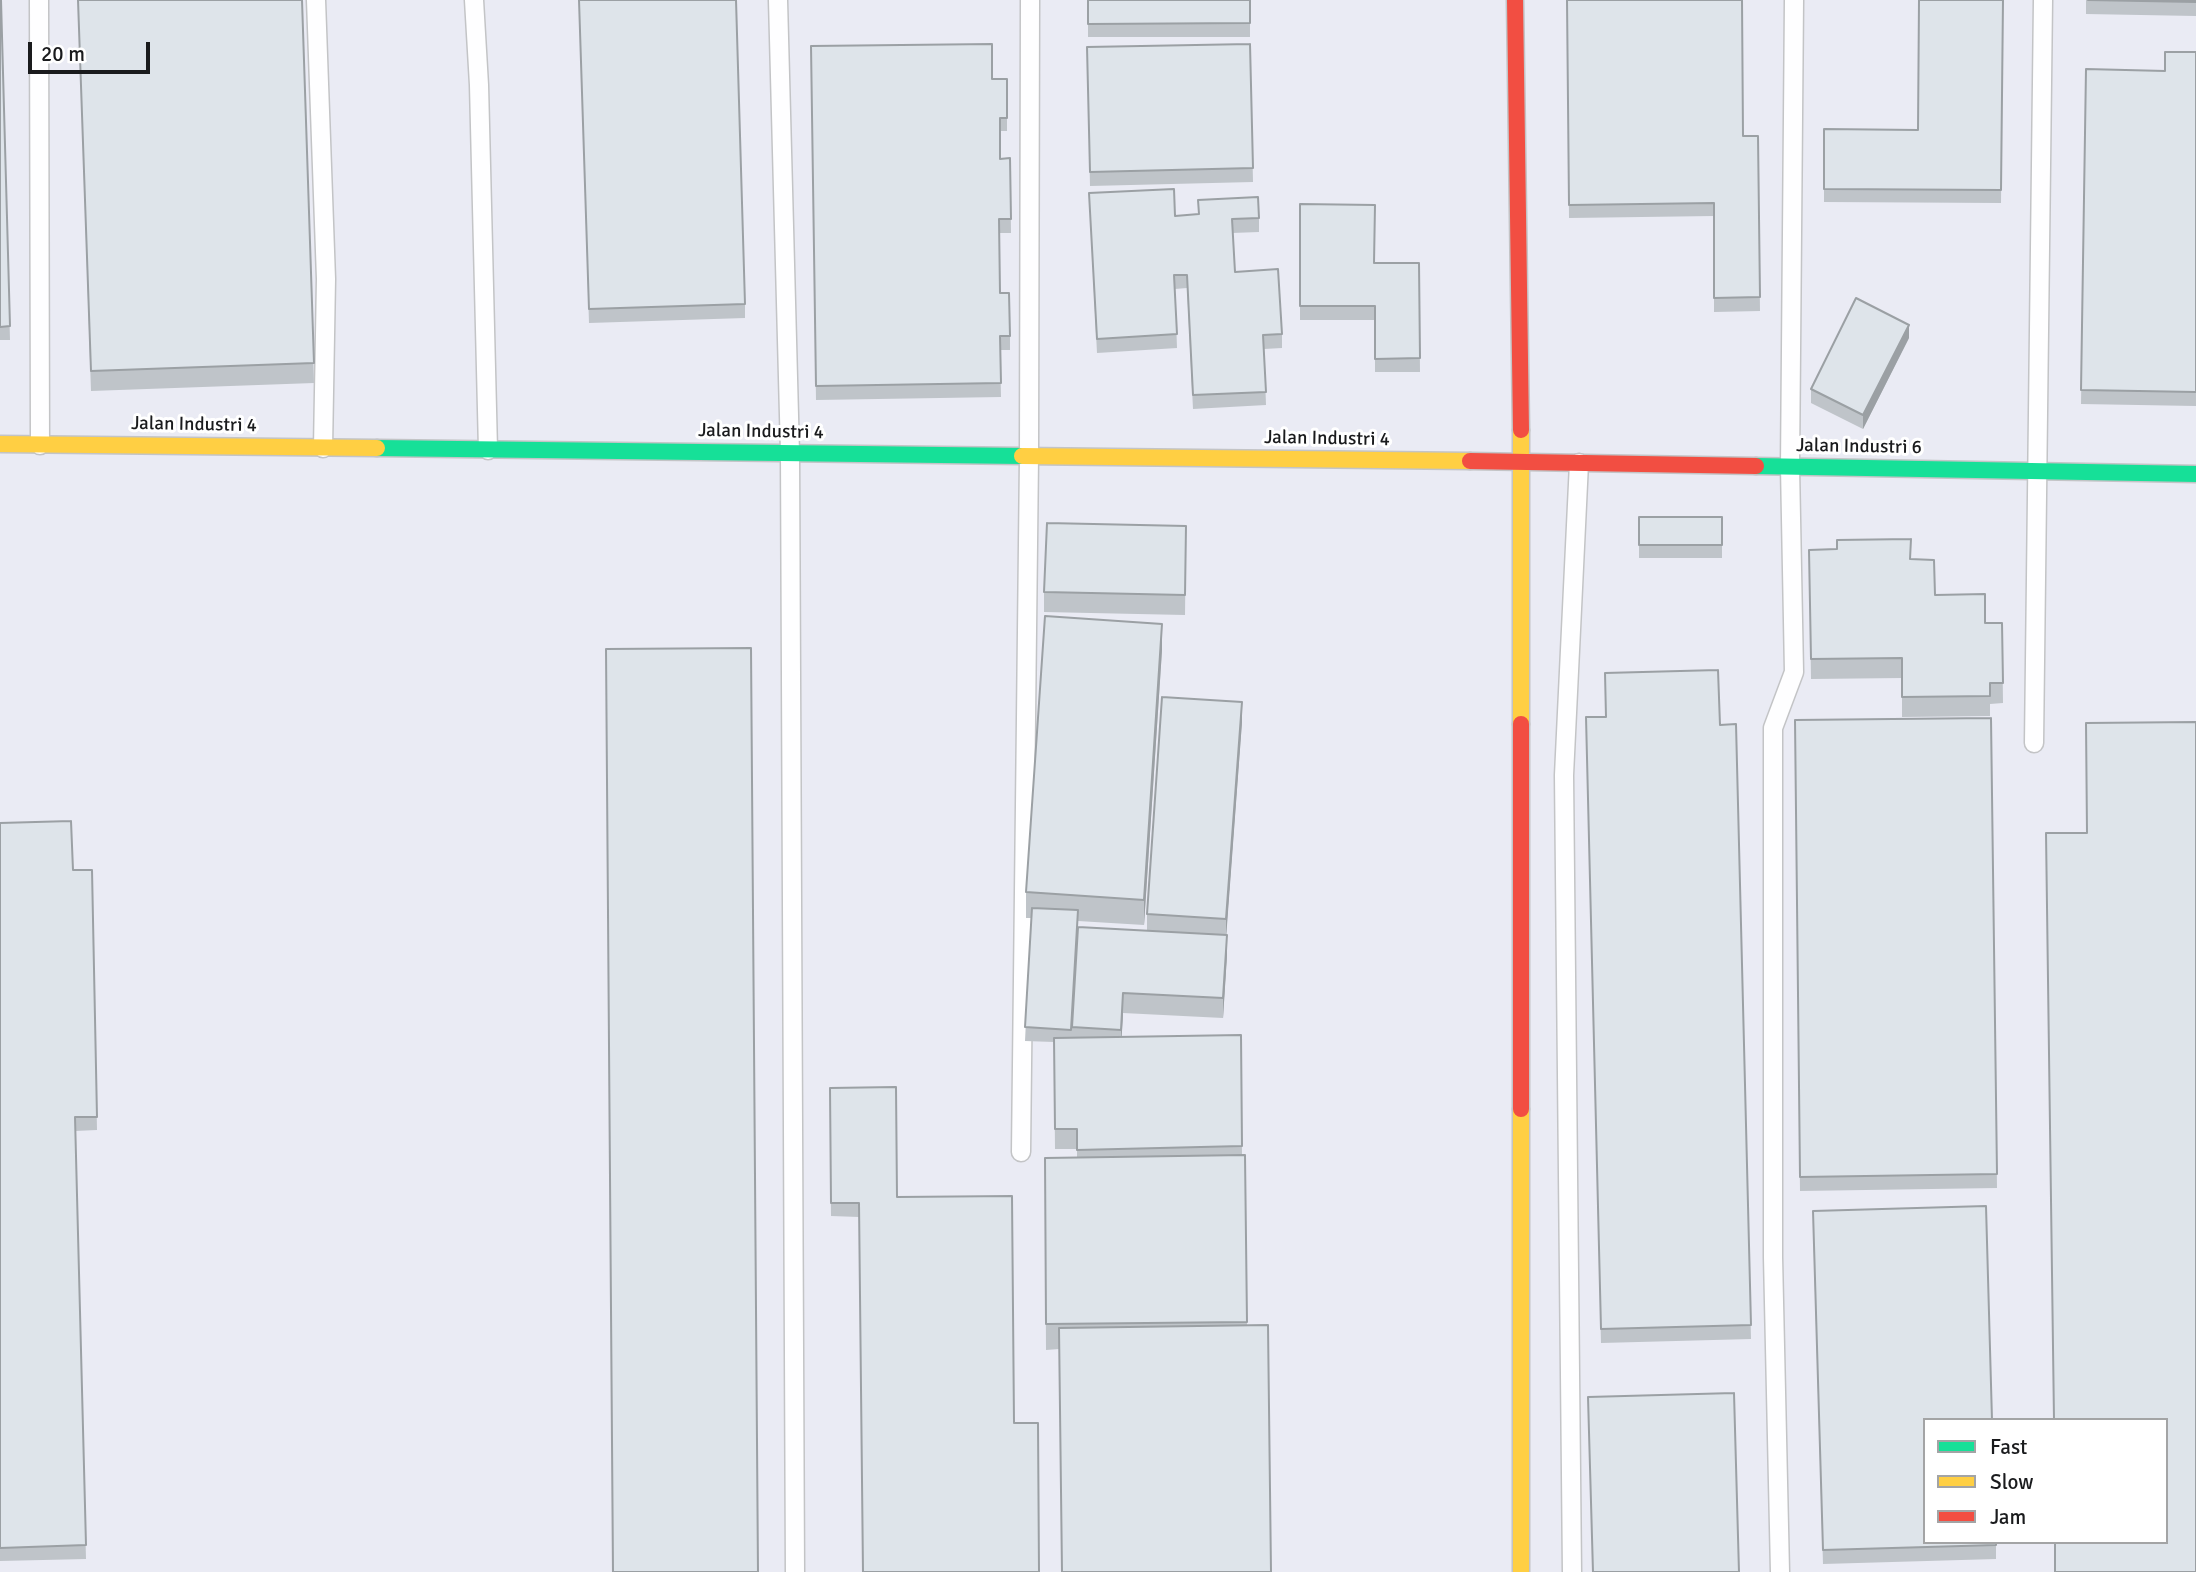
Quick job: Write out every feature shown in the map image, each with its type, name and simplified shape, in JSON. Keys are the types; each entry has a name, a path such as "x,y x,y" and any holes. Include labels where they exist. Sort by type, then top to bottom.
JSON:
{"street":[{"path":"1515,0 1521,462 1521,1572"},
{"name":"Jalan Industri 4","path":"0,444 1521,462"},
{"name":"Jalan Industri 6","path":"1521,462 2196,474"}],"lane":[{"path":"39,0 40,444"},
{"path":"316,0 326,279 323,448"},
{"path":"474,0 479,85 488,450"},
{"path":"778,0 790,453 795,1572"},
{"path":"1021,1152 1029,457 1030,0"},
{"path":"1780,1572 1773,1256 1773,728 1794,672 1790,467 1794,0"},
{"path":"2034,743 2043,0"},
{"path":"1572,1572 1564,775 1580,463"}],"shaded area":[{"path":"0,0 2196,0 2196,1572 0,1572"}],"building":[{"path":"0,0 10,326 0,327"},
{"path":"78,0 302,0 314,363 91,371"},
{"path":"579,0 736,0 745,304 589,309"},
{"path":"1088,0 1250,0 1250,23 1088,24"},
{"path":"1567,0 1742,0 1743,136 1758,136 1760,297 1714,298 1714,203 1569,205"},
{"path":"1919,0 2003,0 2001,190 1824,189 1824,129 1918,130"},
{"path":"2088,0 2196,0 2196,2"},
{"path":"992,44 992,79 1007,79 1007,118 1000,118 1000,159 1010,158 1011,219 999,219 1000,293 1009,293 1010,336 1000,336 1001,383 816,386 811,46"},
{"path":"1250,44 1253,168 1090,172 1087,47"},
{"path":"2165,52 2196,52 2196,392 2081,390 2086,69 2165,71"},
{"path":"1174,189 1175,216 1199,214 1198,200 1258,197 1259,218 1232,219 1235,272 1278,269 1282,334 1263,335 1266,392 1193,395 1187,275 1174,275 1177,334 1097,339 1089,193"},
{"path":"1300,204 1375,205 1374,263 1419,263 1420,358 1375,359 1375,306 1300,306"},
{"path":"1856,298 1909,325 1863,415 1811,389"},
{"path":"1639,517 1722,517 1722,545 1639,545"},
{"path":"1047,523 1186,526 1185,595 1044,592"},
{"path":"1911,539 1910,559 1934,560 1935,595 1985,594 1985,623 2002,623 2003,683 1990,683 1990,696 1902,697 1902,658 1811,659 1809,550 1837,549 1837,540"},
{"path":"1045,616 1162,624 1144,900 1026,892"},
{"path":"751,648 758,1572 613,1572 606,649"},
{"path":"1718,670 1720,725 1736,724 1751,1325 1601,1329 1586,717 1606,717 1605,673"},
{"path":"1162,697 1242,702 1226,919 1147,914"},
{"path":"1991,718 1997,1174 1800,1177 1795,720"},
{"path":"2196,722 2196,1572 2055,1572 2055,1544 2168,1544 2168,1418 2054,1418 2046,833 2087,833 2086,723"},
{"path":"71,821 73,870 92,870 97,1117 75,1117 86,1545 0,1548 0,823"},
{"path":"1032,908 1078,910 1071,1030 1025,1027"},
{"path":"1078,927 1227,935 1223,998 1123,993 1121,1030 1072,1027"},
{"path":"1241,1035 1242,1146 1077,1150 1077,1129 1055,1129 1054,1038"},
{"path":"896,1087 897,1197 1012,1196 1014,1423 1038,1423 1039,1572 863,1572 859,1203 831,1203 830,1088"},
{"path":"1245,1155 1247,1322 1046,1324 1045,1158"},
{"path":"1986,1206 1992,1418 1923,1418 1923,1544 1996,1545 1823,1550 1813,1211"},
{"path":"1268,1325 1271,1572 1062,1572 1059,1328"},
{"path":"1734,1393 1739,1572 1593,1572 1588,1397"}],"traffic: fast":[{"path":"377,448 1022,456"},
{"path":"1756,466 2196,474"}],"traffic: slow":[{"path":"1521,430 1521,724"},
{"path":"0,444 377,448"},
{"path":"1022,456 1470,461"},
{"path":"1521,1109 1521,1572"}],"traffic: jam":[{"path":"1515,0 1521,430"},
{"path":"1470,461 1756,466"},
{"path":"1521,724 1521,1109"}]}
